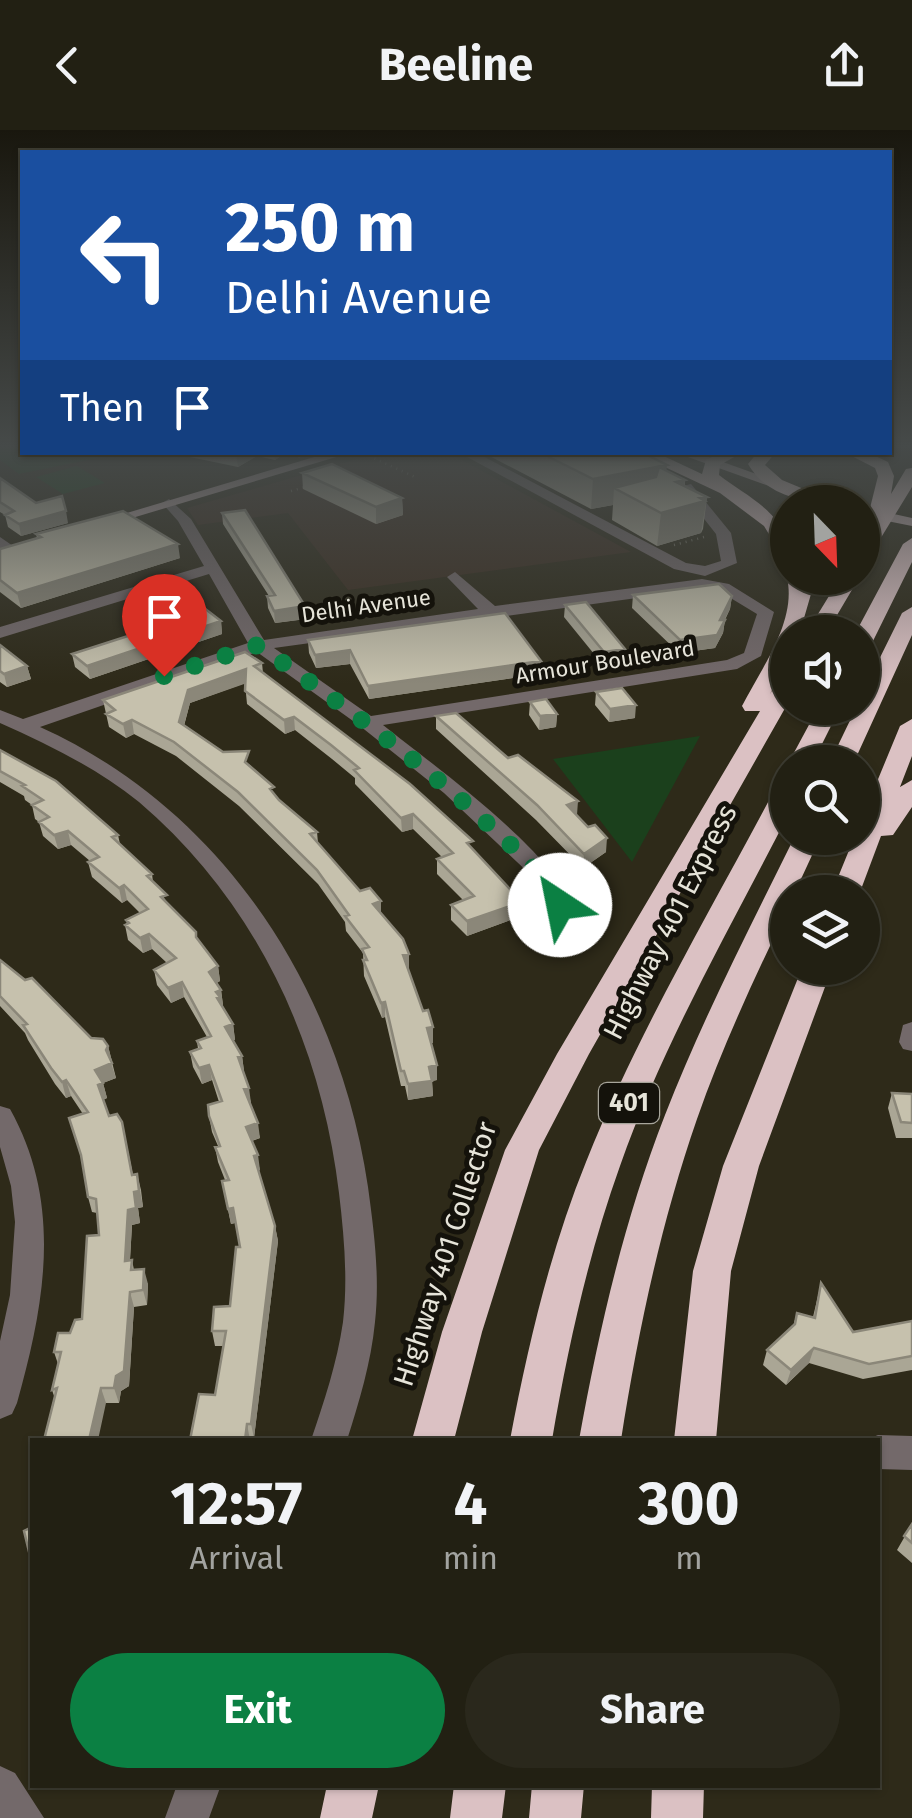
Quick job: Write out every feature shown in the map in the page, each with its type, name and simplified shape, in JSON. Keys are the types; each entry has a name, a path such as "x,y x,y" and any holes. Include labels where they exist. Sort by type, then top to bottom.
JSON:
{"highway":[{"path":"875,615 912,544"},
{"path":"850,745 912,614"},
{"path":"750,746 746,720 770,673"},
{"name":"Highway 401 Collector","path":"434,1438 462,1332 522,1150 572,1054 770,713"},
{"path":"880,805 912,726"},
{"path":"880,832 912,788"},
{"name":"Highway 401 Express","path":"531,1438 545,1356 584,1215 631,1097 770,824"},
{"name":"401","path":"600,1438 630,1290 682,1116 736,987 799,855"},
{"path":"695,1438 712,1271 741,1166 811,985"},
{"path":"346,1818 352,1788"},
{"path":"476,1818 480,1788"},
{"path":"555,1818 558,1788"},
{"path":"677,1818 678,1788"}],"main road":[{"path":"82,528 90,526"},
{"path":"3,547 27,544"}],"street":[{"path":"187,526 258,645 367,722 450,789 544,875 560,905 560,932"},
{"path":"603,526 680,566 719,579 729,562 723,533 717,526"},
{"path":"0,634 213,568"},
{"path":"455,577 490,612"},
{"name":"Delhi Avenue","path":"13,721 258,645 719,579"},
{"name":"Armour Boulevard","path":"367,722 731,665 752,656 766,612 719,579"},
{"path":"13,721 125,783 196,842 262,924 296,984 330,1074 356,1190 362,1277 360,1320 351,1376 330,1438"},
{"path":"912,1032 912,1042"},
{"path":"0,1116 13,1138 31,1226 29,1293 0,1403"},
{"path":"880,1452 912,1453"},
{"path":"0,1788 22,1818"},
{"path":"187,1818 198,1788"}],"path":[{"path":"671,546 723,533"}],"shaded area":[{"path":"298,526 583,526 631,552 348,590"}],"green space":[{"path":"700,736 632,862 553,759"}],"building":[{"path":"67,526 148,526 178,544 17,593 0,580 0,549 41,537 36,534"},
{"path":"230,526 255,526 305,606 274,611 267,596 275,595"},
{"path":"173,584 221,621 87,666 72,654 153,628 142,593"},
{"path":"719,584 732,596 717,635 680,640 633,595"},
{"path":"586,602 625,649 604,652 565,605"},
{"path":"505,613 541,661 368,686 350,650 315,655 308,640"},
{"path":"0,645 27,666 4,674 0,671"},
{"path":"245,652 262,663 254,666 410,784 473,841 467,843 522,902 467,921 451,905 474,896 437,859 453,853 413,814 401,818 354,770 359,768 331,745 294,717 284,720 245,691 246,669 188,690 179,722 223,752 249,751 245,762 274,787 270,789 279,800 317,832 310,834 360,891 370,888 381,901 373,904 403,939 409,954 403,955 423,1011 428,1010 433,1027 427,1028 437,1065 429,1067 432,1081 408,1084 401,1071 385,1002 381,1003 363,960 367,960 362,949 369,947 317,870 238,792 174,742 132,720 123,724 106,714 115,710 103,700"},
{"path":"622,688 636,705 610,709 596,692"},
{"path":"546,699 557,714 540,716 530,702"},
{"path":"456,713 508,758 518,755 578,801 567,805 588,827 595,825 607,838 584,854 537,805 436,716"},
{"path":"0,750 56,781 118,835 112,837 152,874 147,876 167,895 161,897 196,932 218,966 209,972 221,990 216,992 220,997 217,998 233,1024 225,1027 242,1056 238,1057 249,1088 244,1089 258,1123 246,1127 258,1155 254,1156 275,1226 251,1424 247,1424 245,1438 190,1438 199,1394 215,1395 226,1331 212,1331 214,1307 230,1306 236,1247 240,1247 233,1208 228,1209 222,1181 229,1180 215,1147 220,1146 209,1116 208,1105 222,1101 209,1065 199,1068 190,1052 201,1048 197,1041 211,1036 182,982 168,988 154,970 176,958 149,934 140,938 125,925 129,923 126,920 148,909 124,885 119,888 88,862 99,857 68,831 54,835 39,822 49,817 32,805 43,800 0,771"},
{"path":"0,960 25,980 32,978 91,1038 103,1039 112,1063 95,1070 103,1083 98,1085 109,1116 117,1114 122,1122 132,1175 137,1174 139,1191 134,1192 136,1208 128,1210 125,1261 132,1260 131,1270 144,1269 143,1290 130,1292 124,1371 116,1376 114,1388 101,1388 89,1438 44,1438 57,1388 52,1390 61,1352 54,1352 58,1333 70,1333 75,1320 82,1319 87,1236 99,1235 96,1199 88,1197 81,1155 69,1118 88,1112 66,1080 62,1082 51,1068 23,1025 27,1024 0,996"},
{"path":"892,1093 912,1094 912,1123 901,1122"},
{"path":"821,1283 853,1332 912,1321 912,1356 869,1364 814,1348 791,1370 767,1350 795,1324 797,1313 815,1318"},
{"path":"912,1524 912,1543 904,1536"},
{"path":"30,1528 30,1556 24,1531"}],"route":[{"path":"164,676 258,645 367,722 450,789 544,875 560,905"}]}
